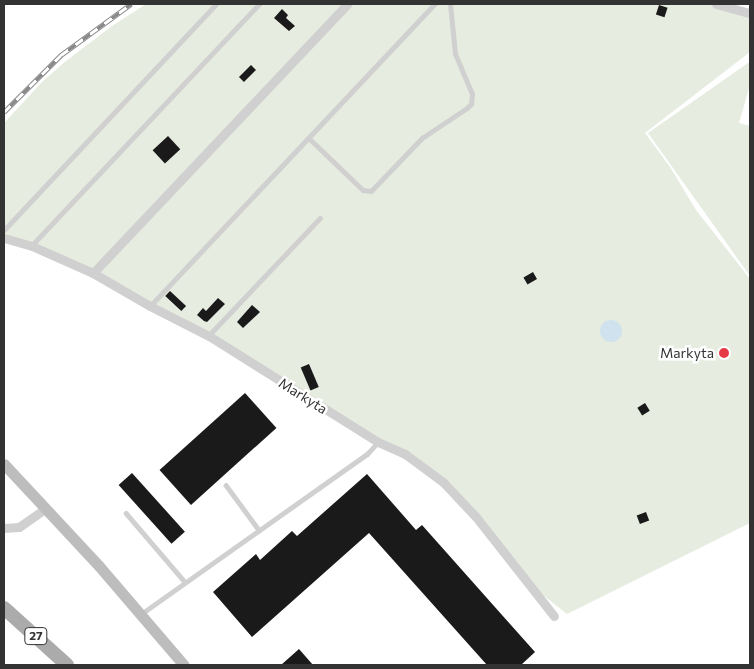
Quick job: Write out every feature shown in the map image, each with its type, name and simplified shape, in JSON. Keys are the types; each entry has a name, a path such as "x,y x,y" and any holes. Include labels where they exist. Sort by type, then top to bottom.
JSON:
{"main road":[{"path":"4,464 141,614 184,665"},
{"name":"27","path":"4,608 67,665"}],"street":[{"path":"93,273 347,4"},
{"path":"716,4 750,13"},
{"name":"Markyta","path":"4,238 32,246 93,273 150,306 208,336 378,442 406,454 443,482 476,517 554,616"},
{"path":"4,528 19,527 45,509"}],"lane":[{"path":"4,230 216,4"},
{"path":"32,246 259,4"},
{"path":"150,306 435,4"},
{"path":"309,138 363,190 371,190 422,138 467,108 471,104 472,94 455,54 450,4"},
{"path":"208,336 320,218"},
{"path":"141,614 366,454 378,442"},
{"path":"226,485 259,530"},
{"path":"126,513 185,582"}],"shaded area":[{"path":"146,4 716,4 750,13 750,52 645,133 670,167 696,210 750,279 750,523 567,614 529,584 443,482 209,336 4,234 4,123 43,81 66,61 112,26"},
{"path":"750,63 750,85 739,123 750,126 750,276 648,133"}],"water":[{"path":"611,320 619,323 622,331 619,339 611,342 603,339 600,331 603,323"}],"building":[{"path":"659,5 668,8 664,17 656,15"},
{"path":"282,9 288,15 286,18 295,26 289,31 274,18"},
{"path":"251,65 256,70 244,82 239,77"},
{"path":"168,136 180,149 165,163 153,150"},
{"path":"533,272 537,279 527,284 523,278"},
{"path":"170,291 186,306 181,311 165,296"},
{"path":"218,298 225,304 207,322 197,315 203,308 206,311"},
{"path":"252,305 260,312 243,328 237,322"},
{"path":"309,364 319,387 310,391 301,368"},
{"path":"245,393 276,428 191,505 160,470"},
{"path":"645,403 650,411 642,415 637,408"},
{"path":"132,473 185,532 171,544 119,485"},
{"path":"367,474 416,530 422,525 535,652 521,665 487,665 369,533 252,637 213,592 256,554 260,560 292,531 297,536"},
{"path":"646,512 649,520 640,524 637,516"},
{"path":"299,649 313,665 281,665"}],"railway":[{"path":"4,112 61,55 131,4"}],"place":[{"name":"Markyta","path":"724,353"}]}
